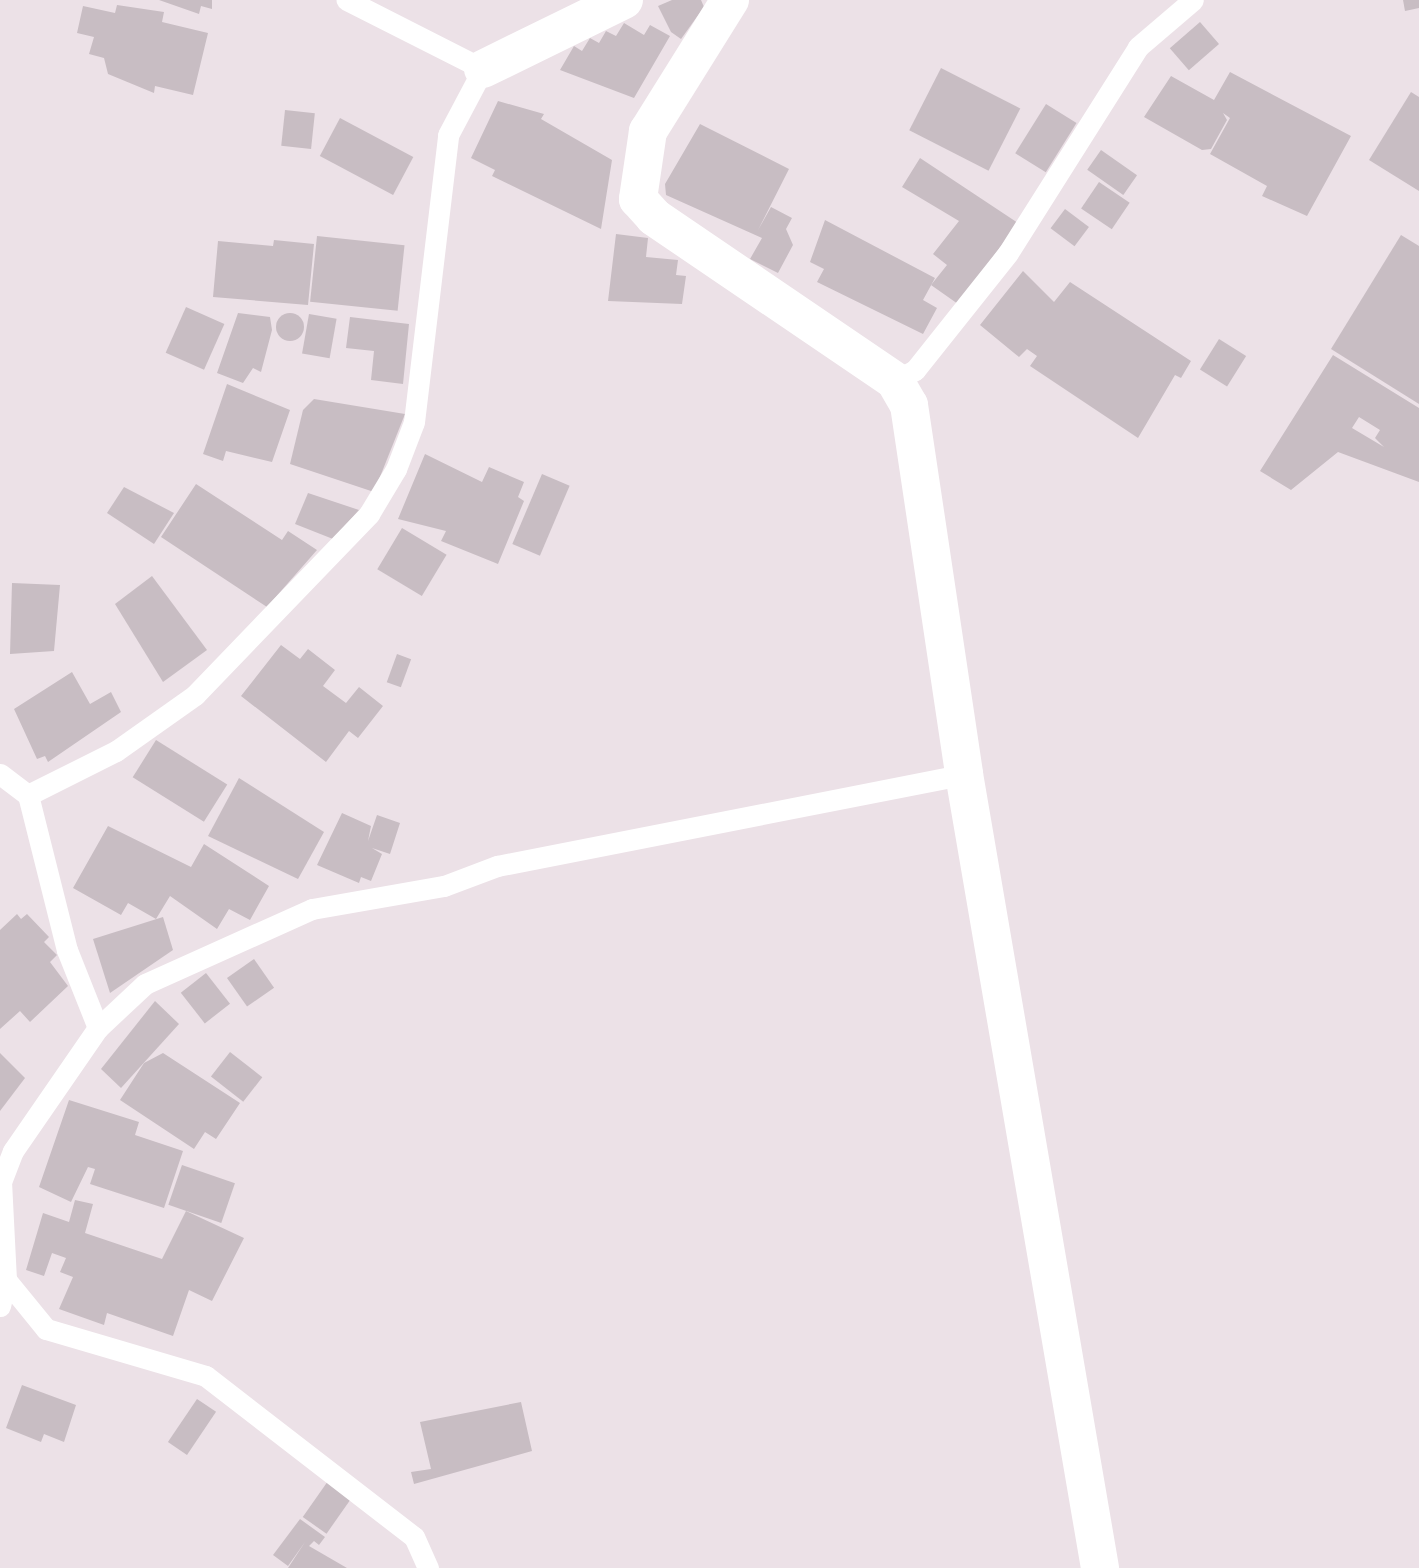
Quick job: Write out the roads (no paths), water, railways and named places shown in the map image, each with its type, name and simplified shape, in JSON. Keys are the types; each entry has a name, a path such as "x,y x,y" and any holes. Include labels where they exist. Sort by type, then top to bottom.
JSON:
{"street":[{"path":"483,69 624,0"},
{"path":"730,0 648,131 638,199 654,217 895,382 909,405 964,774 1100,1568"}],"lane":[{"path":"27,795 116,751 195,695 369,514 414,422 448,135 483,69 347,0"},
{"path":"895,382 915,370 1008,253 1138,47 1193,0"},
{"path":"0,1306 6,1280 1,1182 13,1151 98,1028 145,984 312,909 444,886 497,866 964,774"},
{"path":"0,775 27,795 67,950 98,1028"},
{"path":"6,1280 46,1329 206,1377 414,1537 428,1568"}]}
